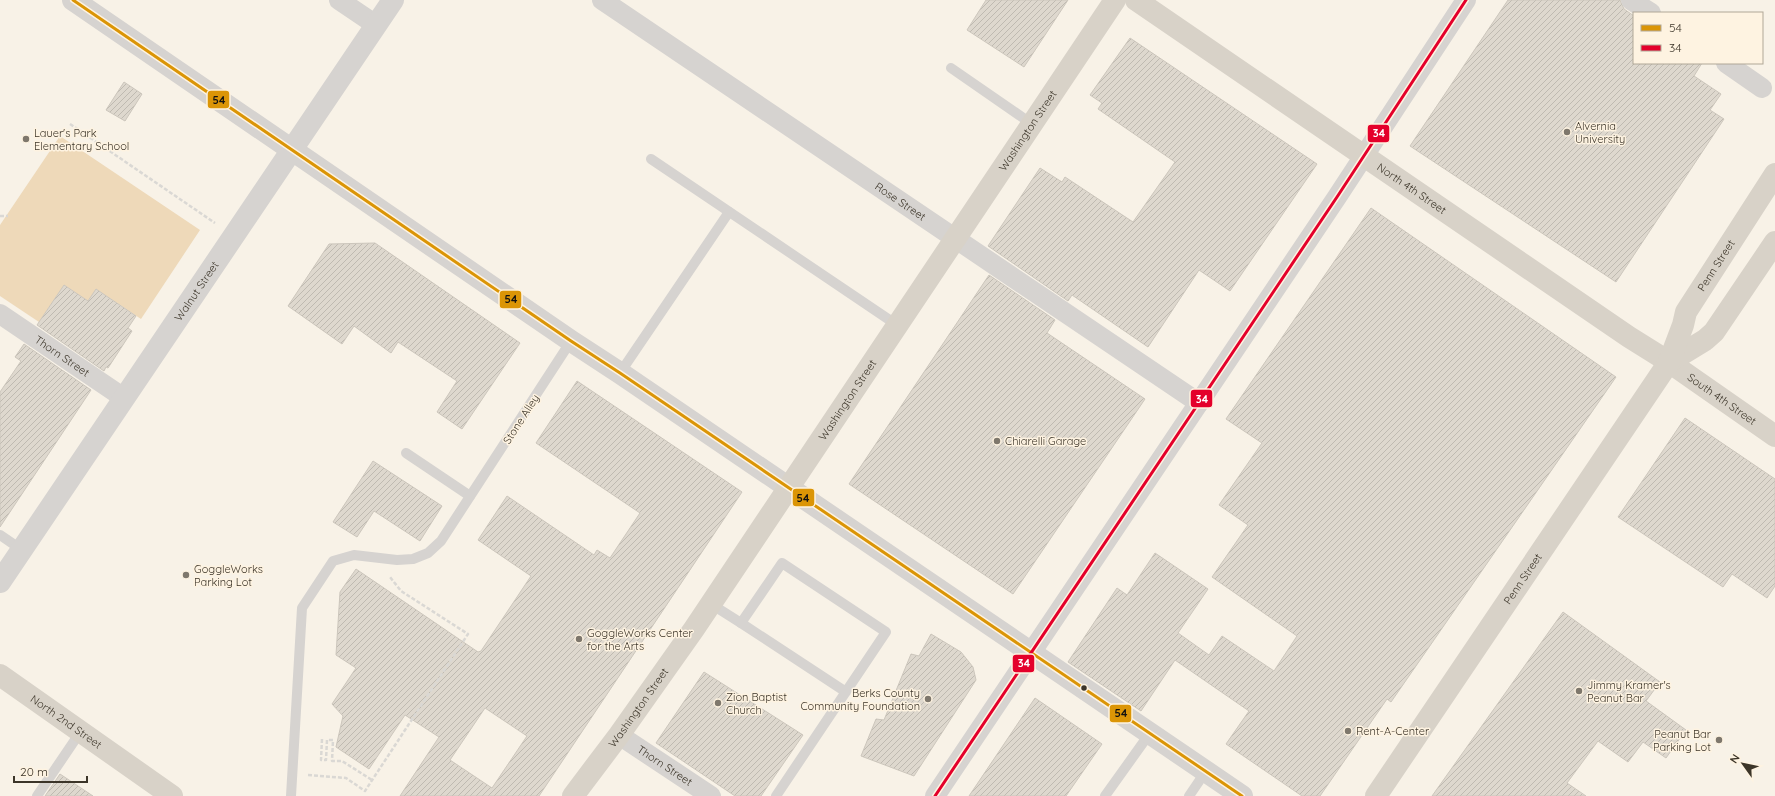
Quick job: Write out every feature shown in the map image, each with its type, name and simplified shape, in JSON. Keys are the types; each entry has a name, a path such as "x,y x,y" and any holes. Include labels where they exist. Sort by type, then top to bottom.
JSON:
{"main road":[{"name":"Washington Street","path":"573,796 619,735 711,604 1115,0"},
{"name":"North 4th Street","path":"1136,0 1629,337 1669,362"},
{"name":"Penn Street","path":"1376,796 1669,362 1683,325 1686,312 1775,174"},
{"name":"Penn Street","path":"1669,362 1705,340 1714,332 1775,242"},
{"name":"South 4th Street","path":"1669,362 1714,395 1775,436"},
{"name":"North 2nd Street","path":"0,675 172,796"}],"street":[{"path":"73,0 571,341 1242,796"},
{"path":"339,0 376,25"},
{"name":"Walnut Street","path":"0,582 393,0"},
{"name":"Rose Street","path":"602,0 1199,403"},
{"path":"935,796 1199,403 1466,0"},
{"path":"1631,0 1649,12"},
{"path":"1727,64 1762,88"},
{"name":"Thorn Street","path":"0,314 124,398"},
{"name":"Thorn Street","path":"619,735 711,796"}],"lane":[{"path":"951,68 1032,124"},
{"path":"650,159 897,325"},
{"path":"620,373 729,212"},
{"name":"Stone Alley","path":"291,796 302,608 333,561 354,555 397,560 413,559 428,553 441,541 571,341"},
{"path":"406,453 470,496"},
{"path":"0,535 22,550"},
{"path":"740,623 782,562 886,632 776,796"},
{"path":"711,604 846,692"},
{"path":"37,796 80,732"},
{"path":"1105,796 1150,733"},
{"path":"1189,796 1206,771"}],"path":[{"path":"70,124 234,236"},
{"path":"0,216 8,216"},
{"path":"292,774 346,778 365,790 468,634 401,591 375,557"},
{"path":"322,739 322,760 326,760 327,740 333,740 332,761 342,761 372,780"}],"shaded area":[{"path":"60,136 200,230 141,319 96,289 88,301 64,285 39,322 0,296 0,225"}],"building":[{"path":"986,0 1068,0 1024,67 967,30"},
{"name":"Alvernia University","path":"1508,0 1620,0 1624,9 1633,15 1633,64 1701,64 1694,76 1721,94 1710,110 1724,119 1616,282 1410,146"},
{"path":"1130,38 1317,164 1230,291 1199,270 1148,347 1072,295 1068,301 988,246 1040,168 1062,182 1065,177 1133,222 1175,162 1098,109 1102,103 1090,95"},
{"path":"124,82 142,94 125,121 106,110"},
{"path":"1371,208 1616,377 1391,702 1387,699 1320,796 1302,796 1226,744 1249,711 1175,660 1141,711 1068,662 1117,588 1127,595 1155,553 1208,589 1178,633 1209,655 1222,636 1274,671 1297,636 1212,577 1248,525 1219,505 1262,443 1226,419"},
{"path":"375,243 520,343 462,429 437,412 457,381 398,342 391,353 354,326 342,344 288,306 329,244"},
{"name":"Chiarelli Garage","path":"989,275 1055,320 1047,333 1145,399 1013,594 849,484"},
{"path":"64,285 88,301 96,289 136,316 128,328 132,331 108,368 106,367 104,371 37,325"},
{"path":"24,344 91,390 0,527 0,392 21,361 15,357"},
{"path":"577,381 742,492 539,796 400,796 439,737 405,715 369,769 336,747 343,716 332,704 356,668 336,655 340,592 356,569 478,652 481,651 531,576 478,540 507,496 594,555 597,550 610,558 640,513 536,443","holes":["485,708 527,736 492,788 450,760"]},
{"path":"1685,418 1775,479 1775,586 1767,598 1732,574 1723,587 1618,517"},
{"path":"373,461 442,506 420,541 374,511 357,537 333,522"},
{"name":"Jimmy Kramer's Peanut Bar","path":"1563,612 1660,682 1646,701 1686,730 1666,758 1643,742 1628,762 1598,741 1567,783 1586,796 1432,796"},
{"name":"Berks County Community Foundation","path":"931,634 961,652 973,667 976,680 914,776 861,756 876,719 884,720 911,654 919,656"},
{"name":"Zion Baptist Church","path":"704,672 803,735 761,796 735,796 656,743"},
{"path":"1035,698 1102,744 1066,796 969,796"},
{"path":"60,774 93,796 45,796"}],"transit line":[{"name":"54","path":"73,0 571,341 1242,796"},
{"name":"34","path":"935,796 1337,197 1466,0"}],"place":[{"name":"Alvernia University","path":"1567,132"},
{"name":"Lauer's Park Elementary School","path":"26,139"},
{"name":"Chiarelli Garage","path":"997,441"},
{"name":"GoggleWorks Parking Lot","path":"186,575"},
{"name":"GoggleWorks Center for the Arts","path":"579,639"},
{"name":"Jimmy Kramer's Peanut Bar","path":"1579,691"},
{"name":"Berks County Community Foundation","path":"928,699"},
{"name":"Zion Baptist Church","path":"718,703"},
{"name":"Rent-A-Center","path":"1348,731"},
{"name":"Peanut Bar Parking Lot","path":"1719,740"}]}
